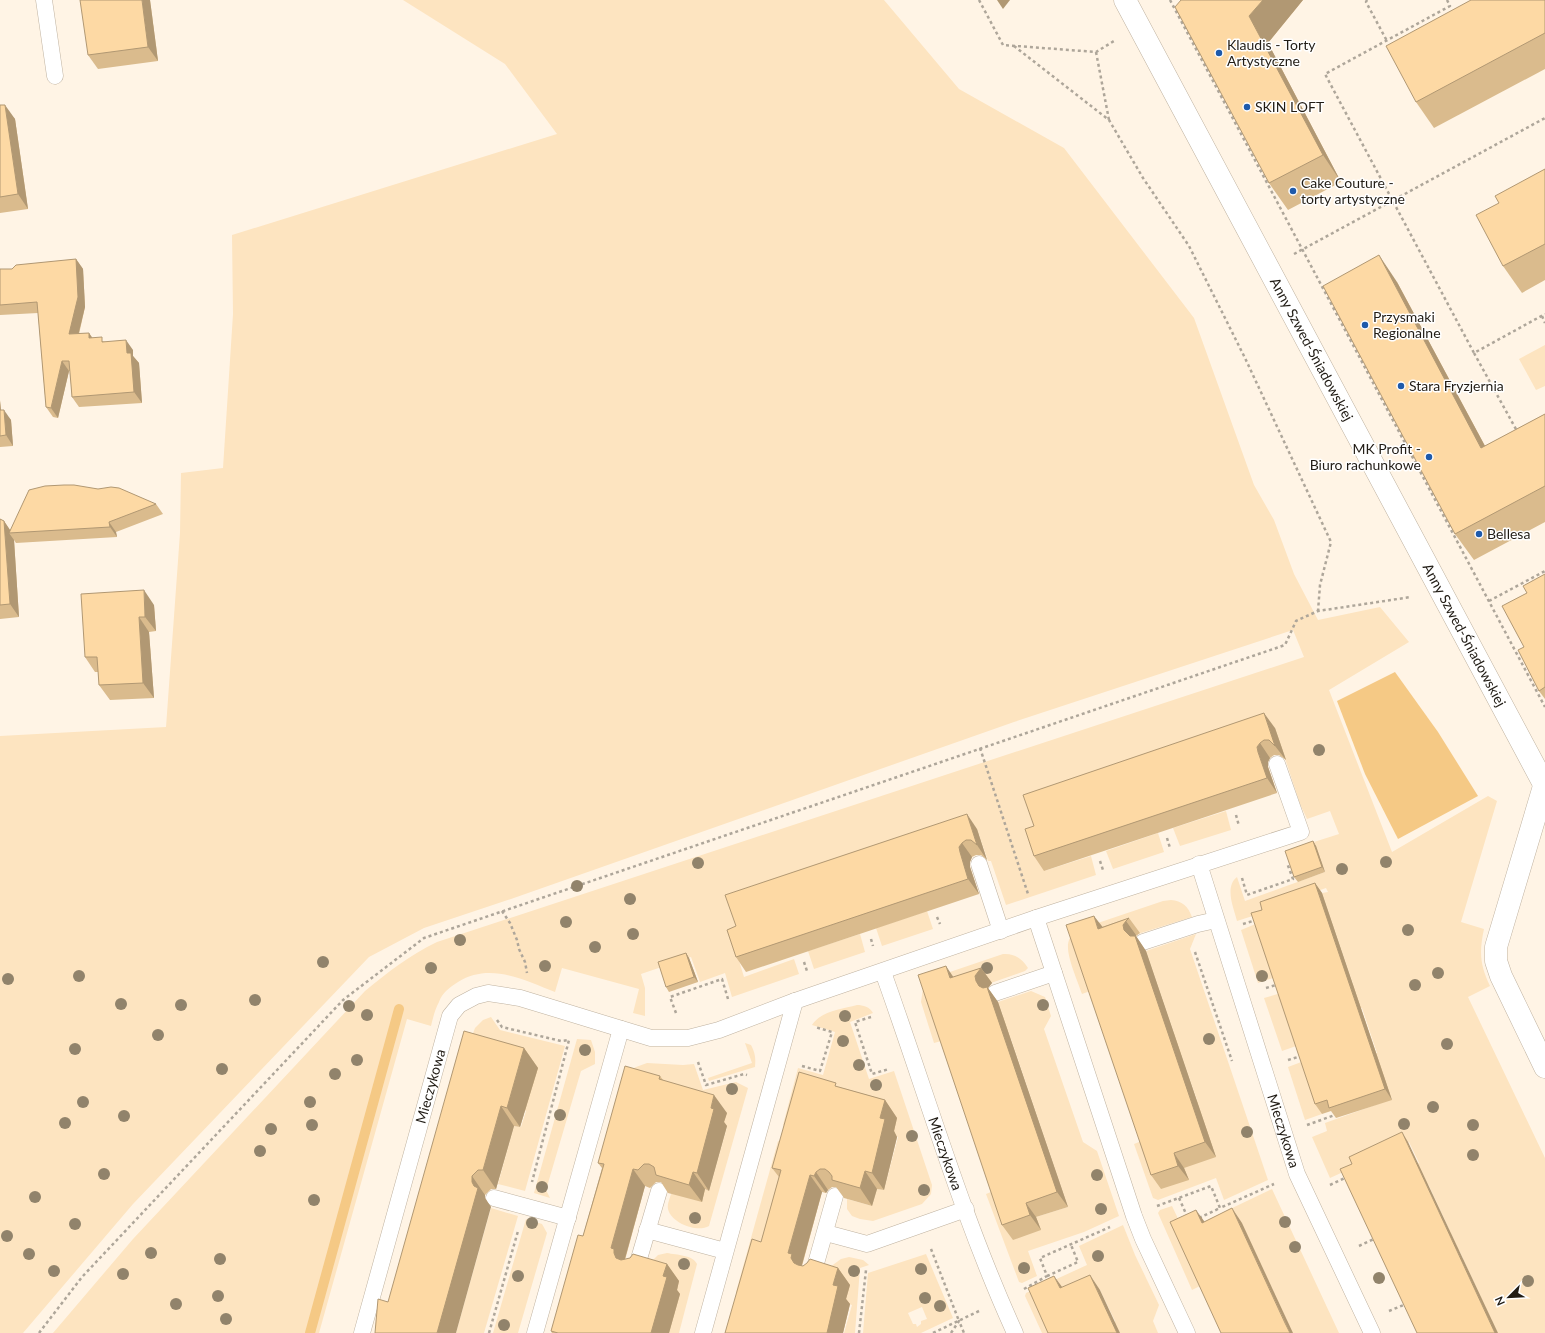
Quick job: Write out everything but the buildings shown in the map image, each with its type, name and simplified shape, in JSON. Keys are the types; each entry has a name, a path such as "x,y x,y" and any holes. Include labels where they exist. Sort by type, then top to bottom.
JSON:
{"street":[{"name":"Anny Szwed-Śniadowskiej","path":"1125,0 1544,784 1496,947 1496,961 1501,976 1545,1067"}],"lane":[{"path":"44,0 55,76"},
{"name":"Mieczykowa","path":"362,1333 450,1016 460,1005 476,996 488,993 520,998 651,1038 688,1038 719,1030 795,1001 883,972 1036,918 1301,832 1277,764"},
{"path":"979,864 1000,931"},
{"name":"Mieczykowa","path":"1199,864 1297,1174 1372,1333"},
{"path":"1036,918 1138,1228 1187,1333"},
{"path":"1143,942 1198,924 1216,920"},
{"name":"Mieczykowa","path":"883,972 966,1209 1000,1300 1015,1333"},
{"path":"995,993 1054,973"},
{"path":"703,1333 795,1001"},
{"path":"535,1333 621,1029"},
{"path":"636,1269 659,1190"},
{"path":"813,1274 826,1233 835,1196"},
{"path":"494,1198 568,1218"},
{"path":"826,1233 868,1244 966,1209"},
{"path":"647,1230 725,1252"}],"path":[{"path":"979,0 1003,45 1096,52 1120,38"},
{"path":"1170,0 1545,707"},
{"path":"1367,0 1366,2 1387,41"},
{"path":"1447,0 1453,12"},
{"path":"1450,6 1326,74 1517,432 1523,429"},
{"path":"1440,12 1443,18"},
{"path":"1187,32 1191,27"},
{"path":"1014,46 1109,120"},
{"path":"1096,52 1109,120 1142,178 1189,246 1245,358 1331,542 1320,585 1318,611"},
{"path":"1268,268 1545,118"},
{"path":"1474,353 1545,314"},
{"path":"1542,316 1545,323"},
{"path":"1489,601 1545,571"},
{"path":"39,1333 82,1277 343,1000 424,938 1285,645 1296,621 1318,611 1412,597 1446,601"},
{"path":"980,748 1030,901 994,913"},
{"path":"1236,815 1241,830"},
{"path":"1242,877 1248,895 1293,879 1286,861"},
{"path":"502,911 510,924 519,949"},
{"path":"1236,926 1262,918"},
{"path":"1198,924 1201,935 1194,948 1234,1066"},
{"path":"677,1018 670,997 722,979 730,1002"},
{"path":"1264,988 1282,983"},
{"path":"683,987 686,992"},
{"path":"489,1333 525,1206 569,1040 561,1041 502,1027 493,1014"},
{"path":"873,1016 855,1022 872,1074 891,1068"},
{"path":"795,1064 820,1071 832,1032 814,1027"},
{"path":"1283,1061 1307,1054"},
{"path":"1307,1132 1305,1126 1335,1115"},
{"path":"1326,1180 1328,1186 1352,1174"},
{"path":"1179,1198 1190,1222"},
{"path":"1196,1220 1220,1208"},
{"path":"1357,1247 1378,1237"},
{"path":"1047,1276 1078,1262 1071,1245"},
{"path":"925,1251 932,1248 958,1321 964,1333"},
{"path":"859,1333 865,1270 873,1268"},
{"path":"1406,1304 1410,1300"},
{"path":"1386,1313 1406,1304 1412,1303"},
{"path":"951,1333 958,1321"}],"shaded area":[{"path":"403,0 884,0 959,89 1064,148 1194,318 1254,485 1274,520 1294,574 1318,620 1380,607 1409,642 1329,690 1392,852 1488,796 1497,801 1461,922 1484,929 1481,945 1481,958 1490,986 1468,997 1545,1158 1545,1333 1497,1333 1460,1252 1443,1232 1449,1229 1429,1186 1413,1166 1419,1163 1409,1142 1330,1178 1312,1137 1327,1131 1325,1123 1392,1099 1370,1055 1377,1053 1362,1008 1355,1010 1353,984 1322,893 1328,892 1326,888 1237,921 1230,892 1233,881 1237,877 1245,901 1325,872 1314,842 1339,834 1330,811 1307,819 1300,804 1275,728 1044,871 1091,856 1096,875 1006,905 991,861 988,861 977,829 747,941 733,941 744,977 794,959 799,974 732,997 725,973 700,982 691,957 641,974 645,988 645,1016 633,1013 639,989 562,968 555,992 507,975 482,973 470,976 458,982 444,993 435,1011 431,1026 407,1019 319,1333 53,1333 133,1239 365,991 382,977 418,952 437,942 1304,657 1293,630 1014,722 511,899 424,928 369,957 133,1204 23,1333 0,1333 0,736 166,727 180,533 181,473 223,468 233,314 232,235 557,134 505,64"},
{"path":"1545,345 1545,386 1536,390 1519,359"},
{"path":"1395,672 1438,732 1478,796 1398,839 1365,774 1337,701"},
{"path":"1226,811 1231,830 1180,846 1173,828"},
{"path":"1158,833 1164,852 1113,869 1106,851"},
{"path":"1171,900 1184,905 1189,910 1192,917 1109,943 1093,990 1082,994 1068,952 1069,940 1072,935 1080,929 1163,901"},
{"path":"927,911 933,929 882,946 876,928"},
{"path":"1258,923 1276,977 1258,983 1241,930"},
{"path":"860,934 865,952 814,969 808,951"},
{"path":"1196,934 1190,949 1268,1180 1224,1200 1216,1178 1158,1200 1153,1198 1134,1144 1144,1140 1184,1168 1197,1100 1182,1057 1168,1035 1174,1033 1146,951"},
{"path":"1003,954 1011,954 1018,957 1028,968 1025,971 991,983 945,1040 934,1043 921,1002 923,988 941,975"},
{"path":"1031,991 1045,997 1051,1016 1044,1029 1083,1142 1097,1151 1119,1216 1084,1232 1028,1251 1037,1276 1022,1283 1019,1282 986,1194 996,1190 1036,1217 1068,1207 1011,1039 996,1018 1003,1016 998,1002"},
{"path":"1281,993 1299,1045 1282,1051 1264,998"},
{"path":"857,1005 862,1005 870,1009 873,1013 850,1022 869,1079 894,1071 932,1185 931,1194 922,1204 873,1221 852,1216 847,1209 847,1199 872,1206 877,1189 884,1190 898,1137 892,1135 897,1118 793,1128 783,1125 798,1068 823,1075 835,1032 812,1025 816,1020 826,1014"},
{"path":"491,1017 500,1030 565,1046 525,1191 498,1184 514,1126 521,1127 526,1111 519,1109 457,1076 475,1028 483,1020"},
{"path":"577,1039 591,1040 595,1052 595,1064 581,1071 546,1190 550,1198 534,1193"},
{"path":"745,1043 751,1045 755,1056 755,1067 709,1081 708,1078 752,1063"},
{"path":"1304,1061 1322,1114 1305,1120 1288,1067"},
{"path":"647,1063 683,1065 694,1064 703,1090 736,1082 748,1088 709,1226 704,1228 685,1225 674,1219 668,1209 668,1203 671,1194 705,1189 709,1191 727,1127 631,1070"},
{"path":"778,1141 789,1143 753,1297 736,1292"},
{"path":"1272,1189 1339,1333 1286,1333 1202,1285 1192,1290 1158,1213 1160,1210 1172,1206 1184,1231"},
{"path":"491,1208 518,1216 484,1333 456,1333"},
{"path":"526,1219 542,1224 547,1233 518,1333 493,1333"},
{"path":"1123,1225 1135,1255 1159,1305 1153,1321 1158,1333 1114,1333 1115,1321 1100,1290 1052,1333 1042,1333 1025,1296 1026,1293 1087,1265 1079,1246"},
{"path":"667,1253 688,1257 697,1264 679,1333 669,1333 651,1262 658,1255"},
{"path":"926,1254 953,1318 921,1333 863,1333 868,1273","holes":["922,1307 927,1319 921,1321 921,1324 917,1327 916,1324 913,1324 908,1313"]},
{"path":"849,1257 863,1260 869,1265 860,1268 855,1333 844,1333 852,1305 845,1303 830,1267 841,1259"}],"waterway":[{"path":"310,1333 399,1009"}],"place":[{"name":"Klaudis - Torty Artystyczne","path":"1219,53"},
{"name":"SKIN LOFT","path":"1247,107"},
{"name":"Cake Couture - torty artystyczne","path":"1293,191"},
{"name":"Przysmaki Regionalne","path":"1365,325"},
{"name":"Stara Fryzjernia","path":"1401,386"},
{"name":"MK Profit - Biuro rachunkowe","path":"1429,457"},
{"name":"Bellesa","path":"1479,534"}]}
